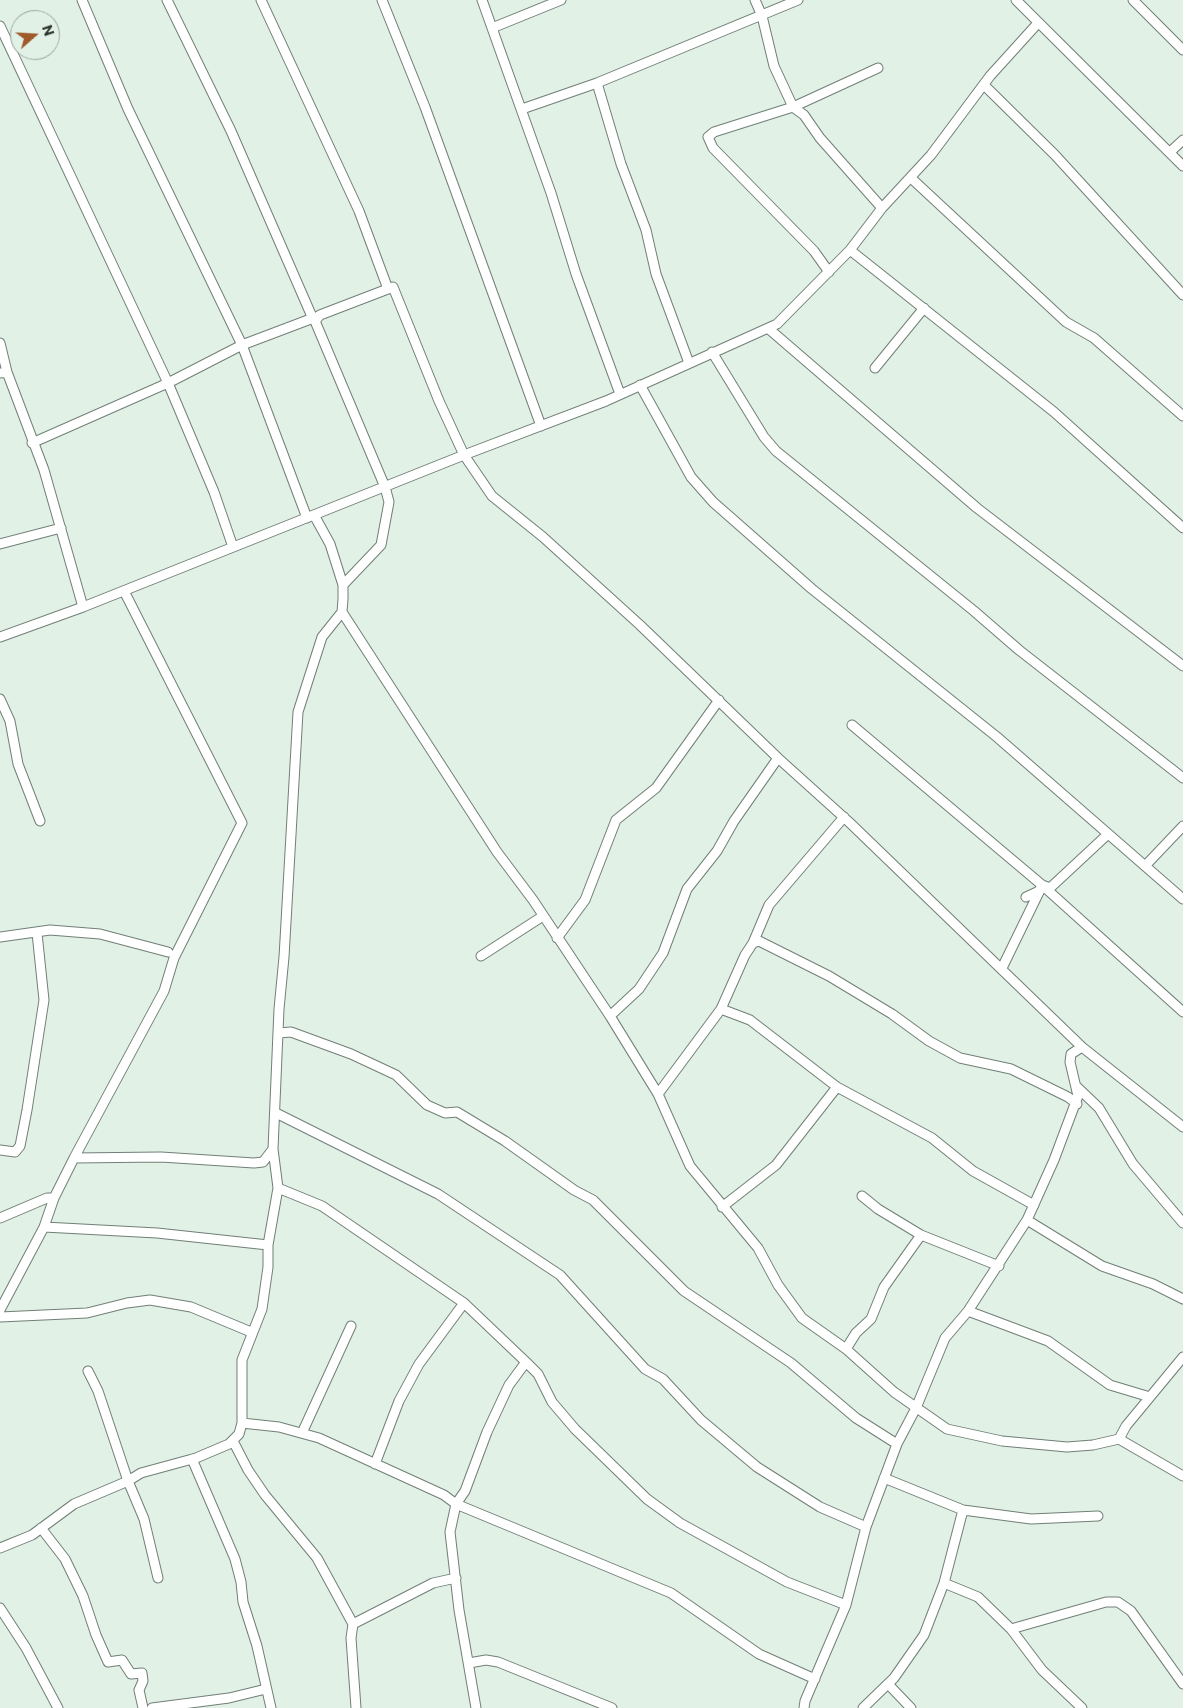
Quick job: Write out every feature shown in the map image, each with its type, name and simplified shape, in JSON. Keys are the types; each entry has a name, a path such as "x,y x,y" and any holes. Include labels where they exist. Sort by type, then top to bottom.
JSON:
{"street":[{"path":"82,0 128,109 242,346 310,517 330,544 343,586 342,612 497,852 543,916 610,1016 658,1094 690,1166 758,1248 778,1285 802,1318 846,1348 894,1392 947,1429 1002,1440 1067,1447 1119,1440 1183,1476"},
{"path":"167,0 231,131 315,318 385,487 389,502 381,545 343,586"},
{"path":"261,0 359,211 388,289"},
{"path":"382,0 425,107 542,426"},
{"path":"482,0 522,109 576,274 620,394"},
{"path":"492,28 561,0"},
{"path":"755,0 762,16 774,66 793,107 804,115 820,138 882,208"},
{"path":"522,109 597,83 798,0"},
{"path":"1016,0 1183,166"},
{"path":"1133,0 1183,50"},
{"path":"0,637 83,608 464,455 542,426 769,329 777,324 850,250 882,208 912,178 984,85 1038,23"},
{"path":"0,26 168,383 214,492 233,547"},
{"path":"828,272 814,251 712,148 708,137 722,129 793,107 878,68"},
{"path":"597,83 621,164 646,230 656,274 689,363"},
{"path":"984,85 1055,156 1183,295"},
{"path":"1170,152 1183,140"},
{"path":"912,178 1066,322 1094,338 1183,416"},
{"path":"850,250 1054,412 1183,528"},
{"path":"32,443 168,383 242,346 393,287 439,401 464,455 492,496 568,559 719,700 778,758 844,817 1002,968 1082,1047 1183,1127"},
{"path":"875,368 924,308"},
{"path":"769,329 977,508 1183,666"},
{"path":"0,343 4,373 32,443 62,528 83,608"},
{"path":"712,352 754,422 776,451 974,611 1019,650 1183,778"},
{"path":"640,385 691,477 712,502 812,589 997,737 1183,899"},
{"path":"0,544 62,528"},
{"path":"0,1310 44,1227 54,1198 74,1158 164,991 174,958 242,823 124,591"},
{"path":"0,1548 32,1535 74,1504 128,1481 141,1473 192,1460 233,1442 240,1434 242,1422 242,1360 262,1309 268,1267 268,1245 278,1188 273,1149 278,1033 298,712 322,638 342,612"},
{"path":"0,699 10,721 18,764 40,822"},
{"path":"557,938 585,900 616,820 656,788 719,700"},
{"path":"852,725 1042,885 1183,1012"},
{"path":"610,1016 639,989 662,953 687,889 717,851 734,821 778,758"},
{"path":"658,1094 721,1009 745,955 753,943 768,905 844,817"},
{"path":"1145,866 1183,826"},
{"path":"1042,885 1050,888 1108,834"},
{"path":"1026,897 1039,891 1042,885"},
{"path":"1002,968 1042,885"},
{"path":"481,956 543,916"},
{"path":"0,937 50,930 100,934 168,952"},
{"path":"0,1150 15,1152 20,1146 27,1110 44,1000 37,933"},
{"path":"753,943 764,943 830,976 960,1058 1011,1069 1061,1093 1077,1104"},
{"path":"721,1009 750,1020 837,1087 932,1138 974,1171 1034,1205"},
{"path":"278,1033 291,1032 350,1054 396,1076 427,1105 445,1113 457,1112 506,1142 574,1190 593,1200 684,1291 791,1363 856,1418 897,1444"},
{"path":"804,1708 846,1605 866,1527 897,1444 916,1408 945,1338 968,1311 999,1266 1027,1220 1077,1104 1076,1086 1070,1062 1071,1054 1082,1047"},
{"path":"1076,1086 1099,1108 1121,1147 1142,1177 1183,1223"},
{"path":"722,1206 776,1165 837,1087"},
{"path":"276,1113 438,1194 560,1275 645,1369 663,1379 676,1396 701,1420 757,1467 820,1507 866,1527"},
{"path":"74,1158 161,1157 254,1163 263,1162 273,1149"},
{"path":"278,1188 322,1206 464,1303 538,1374 552,1402 575,1429 648,1499 680,1523 787,1582 846,1605"},
{"path":"862,1196 878,1209 921,1235 999,1266"},
{"path":"0,1218 47,1198 54,1198"},
{"path":"1027,1220 1102,1266 1153,1284 1183,1299"},
{"path":"44,1227 157,1233 268,1245"},
{"path":"846,1348 856,1333 871,1319 884,1288 921,1235"},
{"path":"0,1317 87,1313 126,1303 150,1300 192,1307 252,1332"},
{"path":"375,1464 399,1401 419,1364 464,1303"},
{"path":"968,1311 1048,1341 1110,1385 1150,1397"},
{"path":"302,1433 351,1326"},
{"path":"1119,1440 1126,1426 1182,1360"},
{"path":"476,1708 459,1610 450,1532 456,1504 468,1483 506,1392 526,1362"},
{"path":"88,1371 98,1391 128,1481 144,1519 158,1578"},
{"path":"242,1422 280,1426 319,1438 444,1495 456,1504 671,1594 759,1654 815,1679"},
{"path":"233,1442 248,1470 265,1495 317,1558 353,1624 351,1638 356,1708"},
{"path":"192,1460 235,1559 241,1582 243,1602 257,1646 271,1708"},
{"path":"884,1478 963,1510 1031,1519 1098,1516"},
{"path":"863,1708 888,1684 924,1635 944,1583 963,1510"},
{"path":"41,1528 65,1559 80,1588 108,1662 122,1660 131,1674 142,1673 143,1681 139,1690 143,1708"},
{"path":"353,1624 433,1582 456,1578"},
{"path":"944,1583 978,1597 1011,1629 1042,1670 1072,1696 1082,1708"},
{"path":"1011,1629 1106,1602 1118,1602 1131,1611 1183,1684"},
{"path":"0,1608 26,1648 58,1708"},
{"path":"469,1663 486,1660 498,1662 612,1708"},
{"path":"888,1684 911,1708"},
{"path":"152,1708 229,1698 266,1689"}]}
